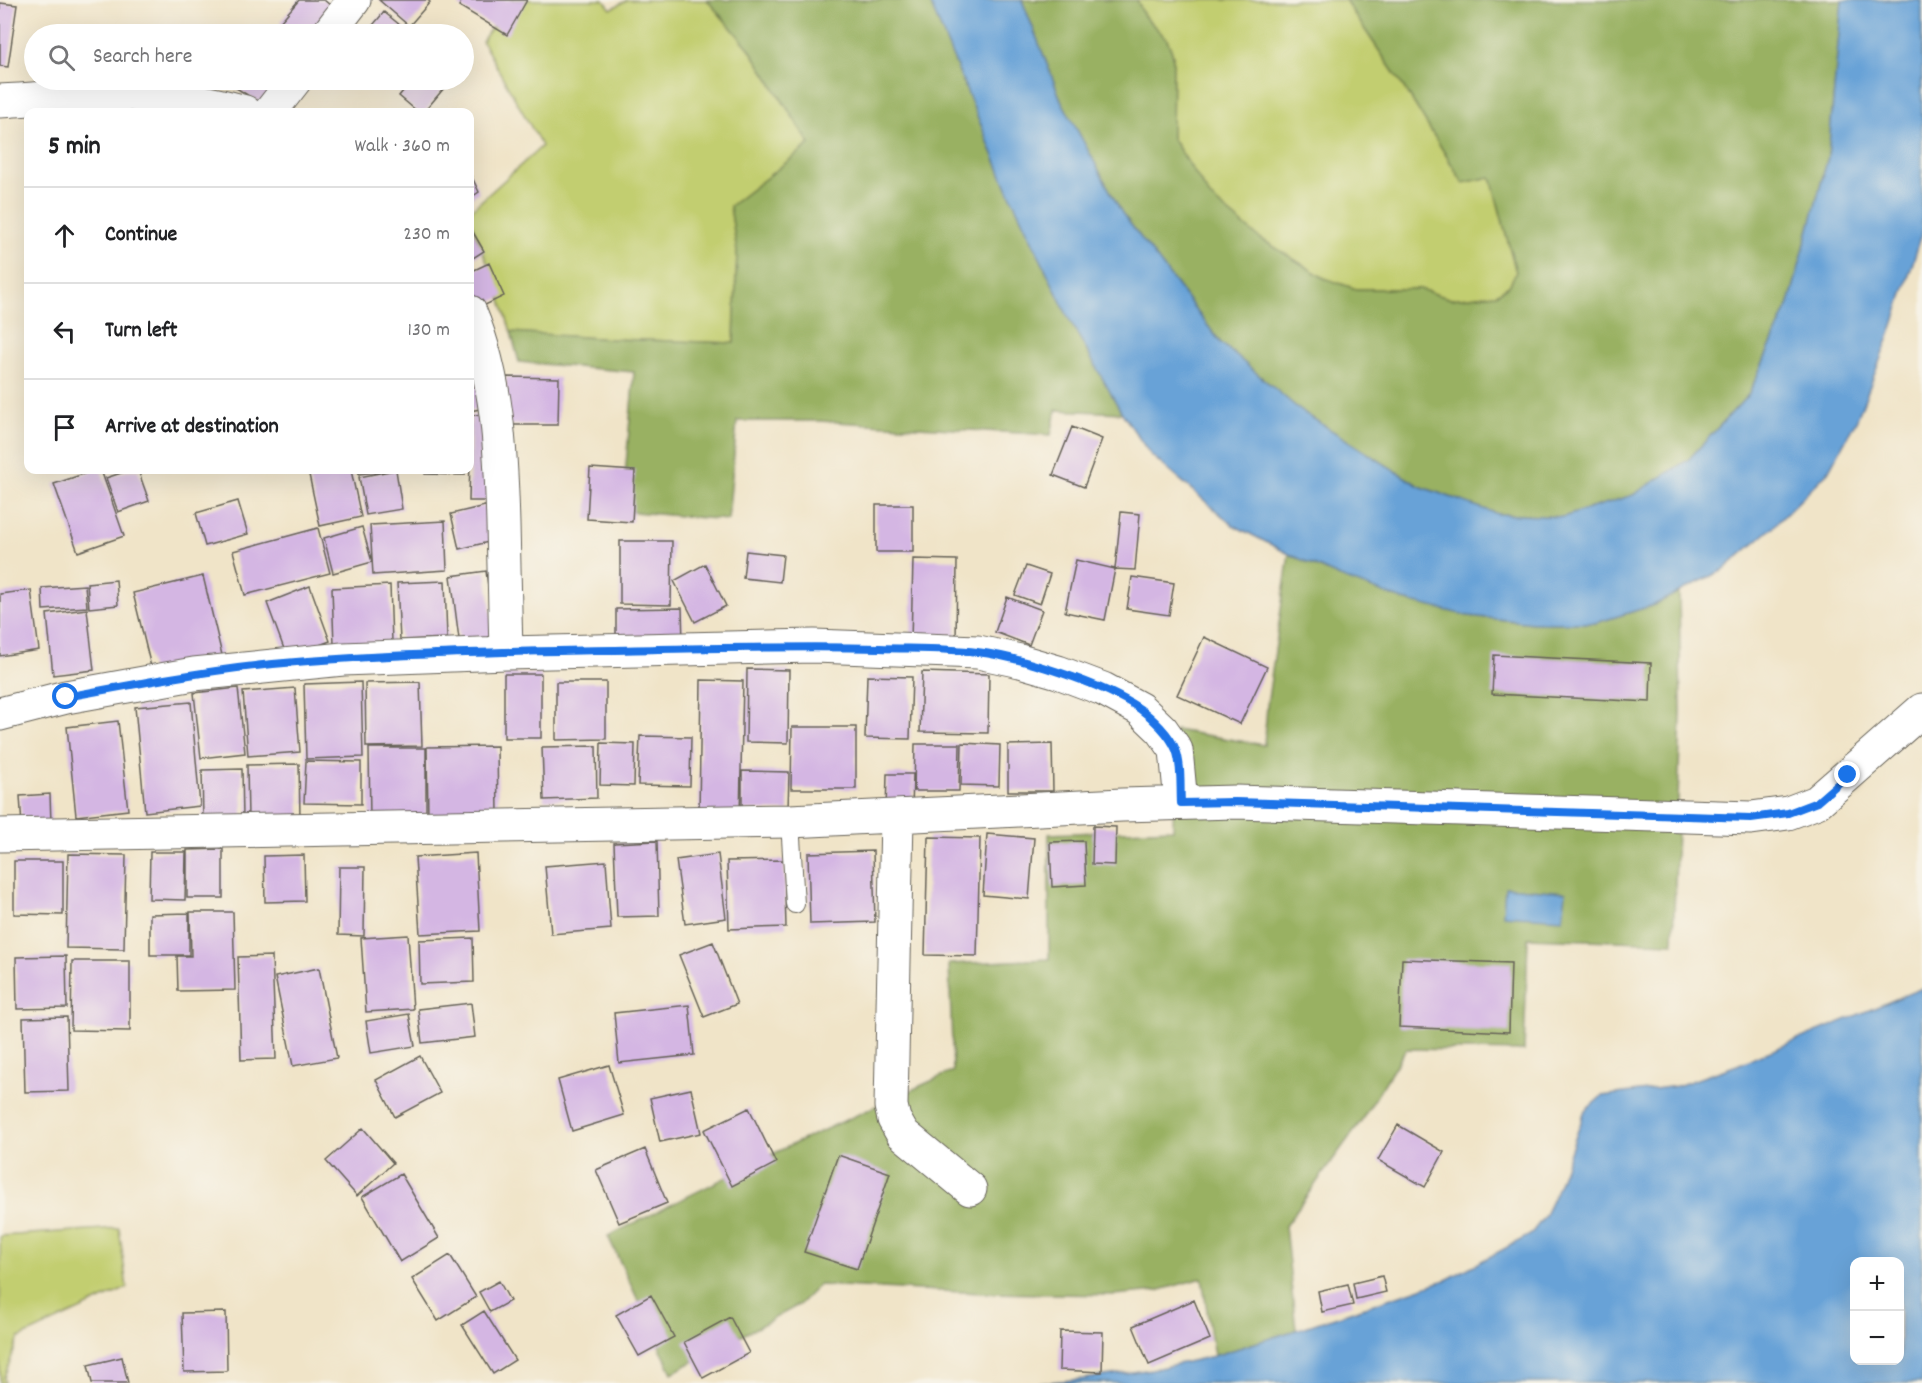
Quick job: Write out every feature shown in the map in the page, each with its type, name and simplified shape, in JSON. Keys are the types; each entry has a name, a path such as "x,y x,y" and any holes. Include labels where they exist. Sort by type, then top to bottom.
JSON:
{"street":[{"path":"336,24 354,0"},
{"path":"273,108 286,90"},
{"path":"0,101 125,94 183,99 230,108"},
{"path":"474,325 488,369 497,414 501,470 506,653"},
{"path":"0,714 66,697 194,674 273,664 343,659 814,646 978,652 1058,672 1103,689 1140,709 1162,730 1176,750 1181,803"},
{"path":"0,835 790,821 1235,802 1741,818 1788,813 1817,802 1922,710"},
{"path":"897,817 891,1106 894,1119 902,1133 970,1189"}],"lane":[{"path":"790,821 795,904"}],"green space":[{"path":"511,0 604,0 611,9 627,0 707,0 749,48 810,144 730,206 737,251 734,343 611,339 511,332 497,287 474,230 474,207 542,146 482,41"},
{"path":"707,0 929,0 1008,190 1069,319 1122,413 1056,410 1051,435 819,421 737,421 728,520 622,511 634,372 519,362 511,332 611,339 734,343 737,251 730,206 810,144 749,48"},
{"path":"1022,0 1137,0 1144,16 1167,39 1173,55 1172,138 1211,198 1258,237 1324,278 1356,289 1420,289 1451,299 1496,294 1509,286 1516,272 1491,177 1463,183 1409,95 1345,0 1842,0 1828,157 1789,304 1749,394 1688,460 1634,495 1563,517 1498,514 1419,486 1301,411 1221,343 1122,213 1061,100"},
{"path":"1137,0 1345,0 1409,95 1463,183 1491,177 1516,272 1509,286 1496,294 1451,299 1420,289 1356,289 1324,278 1258,237 1211,198 1172,138 1173,55 1167,39 1144,16"},
{"path":"1289,554 1341,577 1469,616 1534,623 1596,623 1654,605 1679,592 1681,713 1673,943 1528,938 1524,1051 1406,1049 1361,1121 1285,1226 1296,1330 1214,1356 1202,1278 1157,1291 1114,1295 982,1293 819,1285 799,1305 672,1373 608,1236 787,1147 953,1071 949,964 1049,959 1049,834 1173,829 1175,730 1264,745 1267,706"},
{"path":"119,1228 127,1288 19,1338 4,1377 5,1383 0,1383 0,1236"}],"water":[{"path":"929,0 1022,0 1061,100 1122,213 1221,343 1301,411 1419,486 1498,514 1563,517 1633,495 1688,460 1749,394 1789,304 1828,157 1842,0 1922,0 1922,234 1891,332 1857,419 1828,472 1772,528 1723,570 1654,605 1596,623 1534,623 1469,616 1403,600 1340,577 1289,554 1233,525 1150,454 1122,413 1069,319 1008,190"},
{"path":"1505,887 1566,892 1563,919 1503,915"},
{"path":"1922,988 1922,1383 1037,1383 1085,1379 1159,1368 1214,1356 1448,1279 1530,1235 1544,1217 1555,1194 1585,1111 1602,1096 1677,1086 1737,1065"}],"building":[{"path":"299,0 324,0 337,11 326,24 282,24 280,22"},
{"path":"379,0 428,0 430,2 411,24 407,24"},
{"path":"462,0 527,0 507,35 459,6"},
{"path":"0,3 17,5 8,67 0,66"},
{"path":"384,12 399,24 374,24"},
{"path":"239,90 282,90 268,108"},
{"path":"404,90 442,90 427,108 413,108 399,96"},
{"path":"474,181 479,192 474,195"},
{"path":"474,234 484,251 474,257"},
{"path":"489,263 504,296 479,308 474,296 474,270"},
{"path":"474,375 485,408 474,410"},
{"path":"506,377 559,378 558,425 506,425"},
{"path":"474,415 492,416 491,501 469,501 470,474 474,474"},
{"path":"1072,427 1102,439 1084,487 1053,475"},
{"path":"590,468 635,471 632,522 587,519"},
{"path":"83,474 102,474 124,536 78,552 54,484"},
{"path":"118,474 139,474 149,501 118,512 106,478"},
{"path":"309,474 352,474 361,517 320,526"},
{"path":"397,474 402,509 366,515 359,477"},
{"path":"238,501 248,534 205,546 196,513"},
{"path":"489,505 497,540 459,549 451,514"},
{"path":"876,505 913,505 913,552 876,552"},
{"path":"1121,512 1140,514 1135,570 1115,569"},
{"path":"445,521 447,570 373,575 370,525"},
{"path":"362,527 372,562 333,573 324,538"},
{"path":"318,528 330,573 245,595 233,551"},
{"path":"620,541 672,541 671,605 620,604"},
{"path":"746,551 783,555 780,582 743,578"},
{"path":"913,559 957,560 956,643 911,642"},
{"path":"1076,560 1115,569 1105,620 1065,612"},
{"path":"705,564 726,606 695,622 674,581"},
{"path":"1026,566 1050,574 1040,604 1015,595"},
{"path":"486,571 495,642 460,647 451,576"},
{"path":"203,576 222,655 152,671 133,593"},
{"path":"1132,577 1174,583 1169,615 1127,609"},
{"path":"116,580 118,605 89,608 87,583"},
{"path":"445,581 447,638 400,640 397,583"},
{"path":"85,585 87,607 43,610 42,588"},
{"path":"390,585 392,642 334,645 332,588"},
{"path":"310,586 330,641 287,657 267,603"},
{"path":"31,590 39,650 0,656 0,594"},
{"path":"1007,597 1042,610 1029,645 995,632"},
{"path":"682,608 683,644 616,645 616,609"},
{"path":"87,609 94,670 53,675 47,614"},
{"path":"1204,637 1267,667 1240,724 1177,695"},
{"path":"1494,655 1651,663 1650,702 1492,694"},
{"path":"747,669 789,670 788,743 746,742"},
{"path":"922,672 989,674 988,733 920,732"},
{"path":"504,674 541,674 541,738 504,738"},
{"path":"867,676 912,677 910,739 865,738"},
{"path":"701,680 743,681 740,814 699,813"},
{"path":"361,682 363,757 306,759 304,684"},
{"path":"420,682 422,746 366,747 365,683"},
{"path":"556,682 606,682 606,739 556,740"},
{"path":"238,688 245,753 201,758 194,693"},
{"path":"295,688 300,752 248,756 243,692"},
{"path":"191,702 200,806 145,812 135,707"},
{"path":"118,721 128,810 76,816 67,727"},
{"path":"792,727 856,727 856,789 791,789"},
{"path":"640,736 691,737 690,786 638,785"},
{"path":"601,743 635,744 634,786 600,785"},
{"path":"962,743 1000,745 999,786 961,785"},
{"path":"915,744 960,744 959,791 914,791"},
{"path":"1052,744 1053,791 1008,791 1008,745"},
{"path":"497,746 498,815 428,816 427,747"},
{"path":"596,746 597,798 544,800 542,747"},
{"path":"369,748 426,748 426,820 370,820"},
{"path":"306,761 361,762 361,804 304,803"},
{"path":"299,764 300,818 248,819 247,765"},
{"path":"242,769 243,818 203,820 202,770"},
{"path":"742,771 789,772 788,811 742,810"},
{"path":"887,774 913,774 912,812 886,811"},
{"path":"50,794 51,824 22,826 20,796"},
{"path":"1093,826 1116,827 1115,865 1092,864"},
{"path":"987,834 1034,838 1029,899 983,895"},
{"path":"928,837 980,838 977,956 925,955"},
{"path":"657,841 659,916 617,917 614,843"},
{"path":"1084,841 1086,885 1052,887 1050,842"},
{"path":"223,849 223,898 187,898 187,850"},
{"path":"873,851 875,922 810,924 808,853"},
{"path":"150,852 186,852 185,900 149,899"},
{"path":"476,853 480,931 420,934 415,857"},
{"path":"68,854 126,855 124,949 66,948"},
{"path":"718,854 726,918 685,924 676,860"},
{"path":"304,855 305,901 265,902 264,856"},
{"path":"784,860 786,927 729,929 727,861"},
{"path":"14,861 63,861 63,915 14,914"},
{"path":"606,861 611,929 551,934 545,866"},
{"path":"339,867 365,867 364,936 338,935"},
{"path":"190,912 233,912 235,990 178,991 177,956 191,956"},
{"path":"189,913 189,955 150,955 150,914"},
{"path":"408,935 413,1009 366,1012 361,938"},
{"path":"473,938 474,982 420,984 419,940"},
{"path":"713,942 737,1004 704,1017 679,955"},
{"path":"66,956 67,1008 17,1009 16,957"},
{"path":"272,956 276,1059 241,1060 238,957"},
{"path":"1402,959 1511,963 1509,1032 1399,1027"},
{"path":"72,961 130,961 130,1031 71,1030"},
{"path":"319,968 337,1058 293,1066 275,977"},
{"path":"471,1003 475,1037 422,1043 418,1009"},
{"path":"689,1005 694,1055 619,1063 614,1013"},
{"path":"409,1014 415,1046 371,1053 366,1021"},
{"path":"67,1017 69,1091 25,1092 23,1018"},
{"path":"420,1056 440,1093 395,1117 376,1080"},
{"path":"609,1065 624,1115 572,1131 558,1080"},
{"path":"691,1089 701,1133 660,1142 650,1098"},
{"path":"749,1108 776,1163 732,1186 704,1130"},
{"path":"1398,1125 1444,1152 1425,1187 1378,1160"},
{"path":"363,1128 393,1163 357,1196 326,1161"},
{"path":"645,1149 667,1203 619,1223 596,1170"},
{"path":"838,1155 890,1173 857,1269 804,1252"},
{"path":"401,1174 439,1238 400,1262 362,1197"},
{"path":"450,1255 476,1297 438,1321 412,1279"},
{"path":"1382,1276 1386,1292 1356,1299 1353,1283"},
{"path":"499,1281 510,1301 490,1312 479,1292"},
{"path":"1348,1284 1353,1305 1322,1312 1318,1291"},
{"path":"651,1295 674,1337 639,1356 616,1315"},
{"path":"1194,1300 1210,1339 1149,1365 1133,1326"},
{"path":"484,1311 515,1360 493,1374 462,1325"},
{"path":"226,1312 227,1371 184,1372 182,1313"},
{"path":"730,1317 749,1353 703,1378 684,1342"},
{"path":"1060,1331 1103,1332 1102,1372 1059,1370"},
{"path":"122,1357 128,1383 92,1383 88,1365"}],"route":[{"path":"66,697 194,674 273,664 343,659 814,646 901,648 978,652 1020,661 1103,689 1140,709 1162,730 1176,750 1181,803 1235,802 1751,818 1788,813 1817,802 1848,775"}]}
